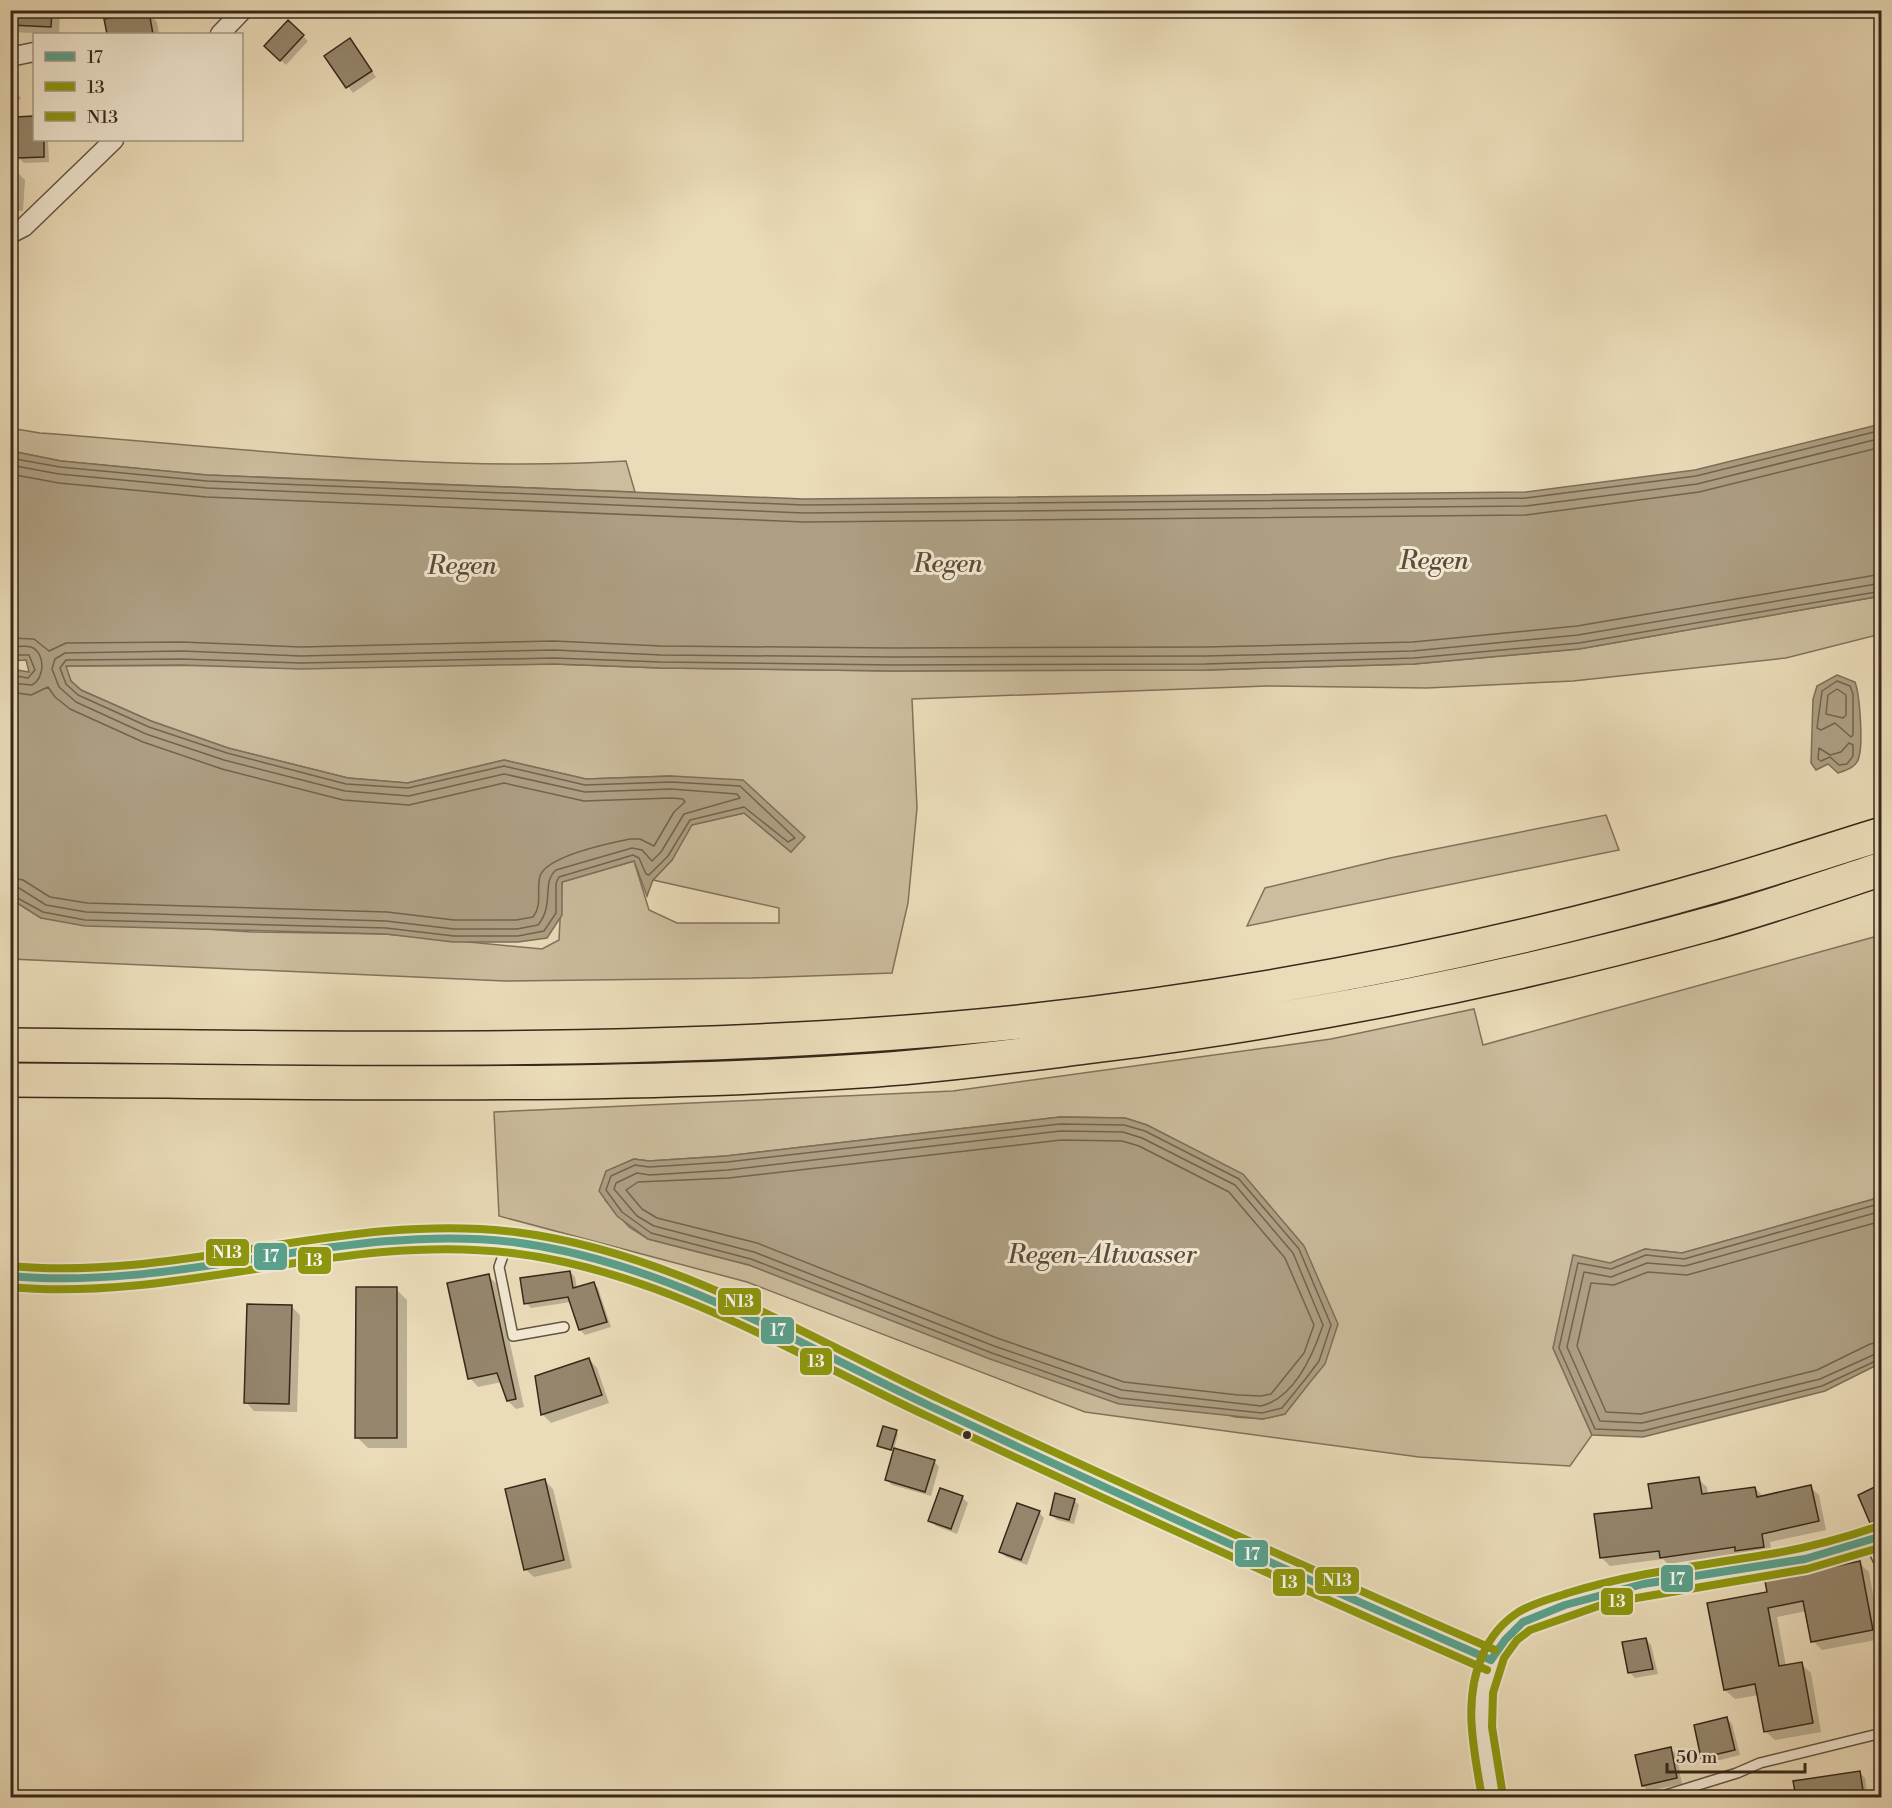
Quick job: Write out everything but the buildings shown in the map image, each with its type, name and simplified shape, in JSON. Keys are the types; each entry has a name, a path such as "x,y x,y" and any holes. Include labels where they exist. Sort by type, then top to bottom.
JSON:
{"highway":[{"path":"10,1045 563,1046 681,1044 890,1033 1029,1020 1240,992 1368,969 1527,934 1718,885 1881,834"},
{"path":"10,1080 498,1083 723,1078 878,1070 1014,1056 1232,1029 1552,965 1713,923 1881,869"}],"street":[{"path":"221,33 243,10"},
{"path":"10,57 33,52"},
{"path":"10,234 24,227 113,141"},
{"path":"10,1276 52,1280 128,1275 422,1237 468,1237 593,1257 649,1274 1388,1616 1491,1660"},
{"path":"1493,1797 1484,1744 1481,1700 1491,1660 1504,1638 1524,1620 1599,1592 1879,1544"}],"lane":[{"path":"508,1242 499,1267 513,1336 564,1327"},
{"path":"1656,1797 1737,1773 1760,1762 1881,1733"}],"shaded area":[{"path":"10,428 40,433 407,461 554,464 626,461 635,492 207,475 61,461 11,451"},
{"path":"1881,596 1881,634 1786,658 1573,681 1427,688 1267,686 912,699 917,808 908,903 892,973 752,978 505,981 11,959 11,910 19,904 41,918 251,932 386,934 542,949 559,940 562,882 634,861 649,910 677,923 779,923 779,908 653,880 672,860 691,825 744,813 791,852 804,837 671,776 586,779 504,760 407,783 348,778 228,748 151,721 81,690 71,681 65,666 554,664 894,671 1206,670 1414,664 1579,649"},
{"path":"1606,815 1619,850 1247,926 1265,888 1390,858"},
{"path":"1881,935 1881,1197 1682,1253 1645,1249 1610,1263 1553,1348 1592,1435 1570,1466 1419,1457 1085,1412 747,1282 499,1216 494,1112 953,1091 1331,1039 1474,1009 1483,1045","holes":["1060,1117 1125,1118 1147,1125 1179,1142 1285,1414 1263,1419 1235,1417 749,1265 648,1239 629,1227 605,1200 607,1171 634,1159 649,1161 726,1156"]}],"water":[{"name":"Regen","path":"1881,424 1881,596 1579,649 1414,664 1206,670 894,671 554,664 301,669 182,665 66,666 71,681 81,690 151,721 228,748 348,778 408,783 504,760 586,779 671,776 743,780 805,837 791,852 744,813 692,825 672,860 653,880 647,896 634,861 562,882 562,915 547,938 518,942 453,942 386,934 85,926 41,918 11,899 11,669 29,672 26,660 11,661 11,451 61,461 207,475 804,499 1526,492 1695,470"},
{"path":"1837,675 1855,682 1861,731 1858,760 1851,768 1838,773 1828,764 1816,770 1811,763 1813,699 1817,686"},
{"name":"Regen-Altwasser","path":"1060,1117 1125,1118 1147,1125 1243,1174 1304,1246 1338,1324 1325,1364 1285,1414 1263,1419 1119,1404 990,1359 749,1265 648,1239 617,1216 599,1191 606,1171 634,1159 649,1161 726,1156"},
{"path":"1881,1197 1881,1363 1825,1391 1643,1437 1592,1435 1553,1348 1573,1255 1610,1263 1645,1249 1682,1253"}],"transit line":[{"name":"N13","path":"11,1266 74,1268 137,1264 326,1238 389,1231 452,1228 515,1232 572,1242 627,1257 733,1298 940,1399 1078,1463 1495,1650"},
{"name":"17","path":"10,1276 73,1278 136,1275 325,1248 387,1241 450,1238 513,1242 568,1252 675,1285 727,1307 1070,1471 1491,1660"},
{"name":"13","path":"10,1287 73,1289 136,1285 324,1259 386,1252 449,1249 512,1253 567,1263 621,1277 673,1296 776,1341 927,1416 1066,1481 1487,1670"},
{"name":"N13","path":"1482,1798 1473,1743 1471,1707 1473,1689 1477,1671 1489,1642 1501,1626 1517,1613 1542,1601 1616,1580 1794,1550 1879,1526"},
{"name":"17","path":"1491,1660 1505,1640 1523,1622 1565,1605 1643,1584 1805,1559 1882,1536"},
{"name":"13","path":"1503,1796 1492,1727 1493,1693 1504,1658 1517,1640 1530,1630 1607,1603 1807,1569 1882,1547"}]}
